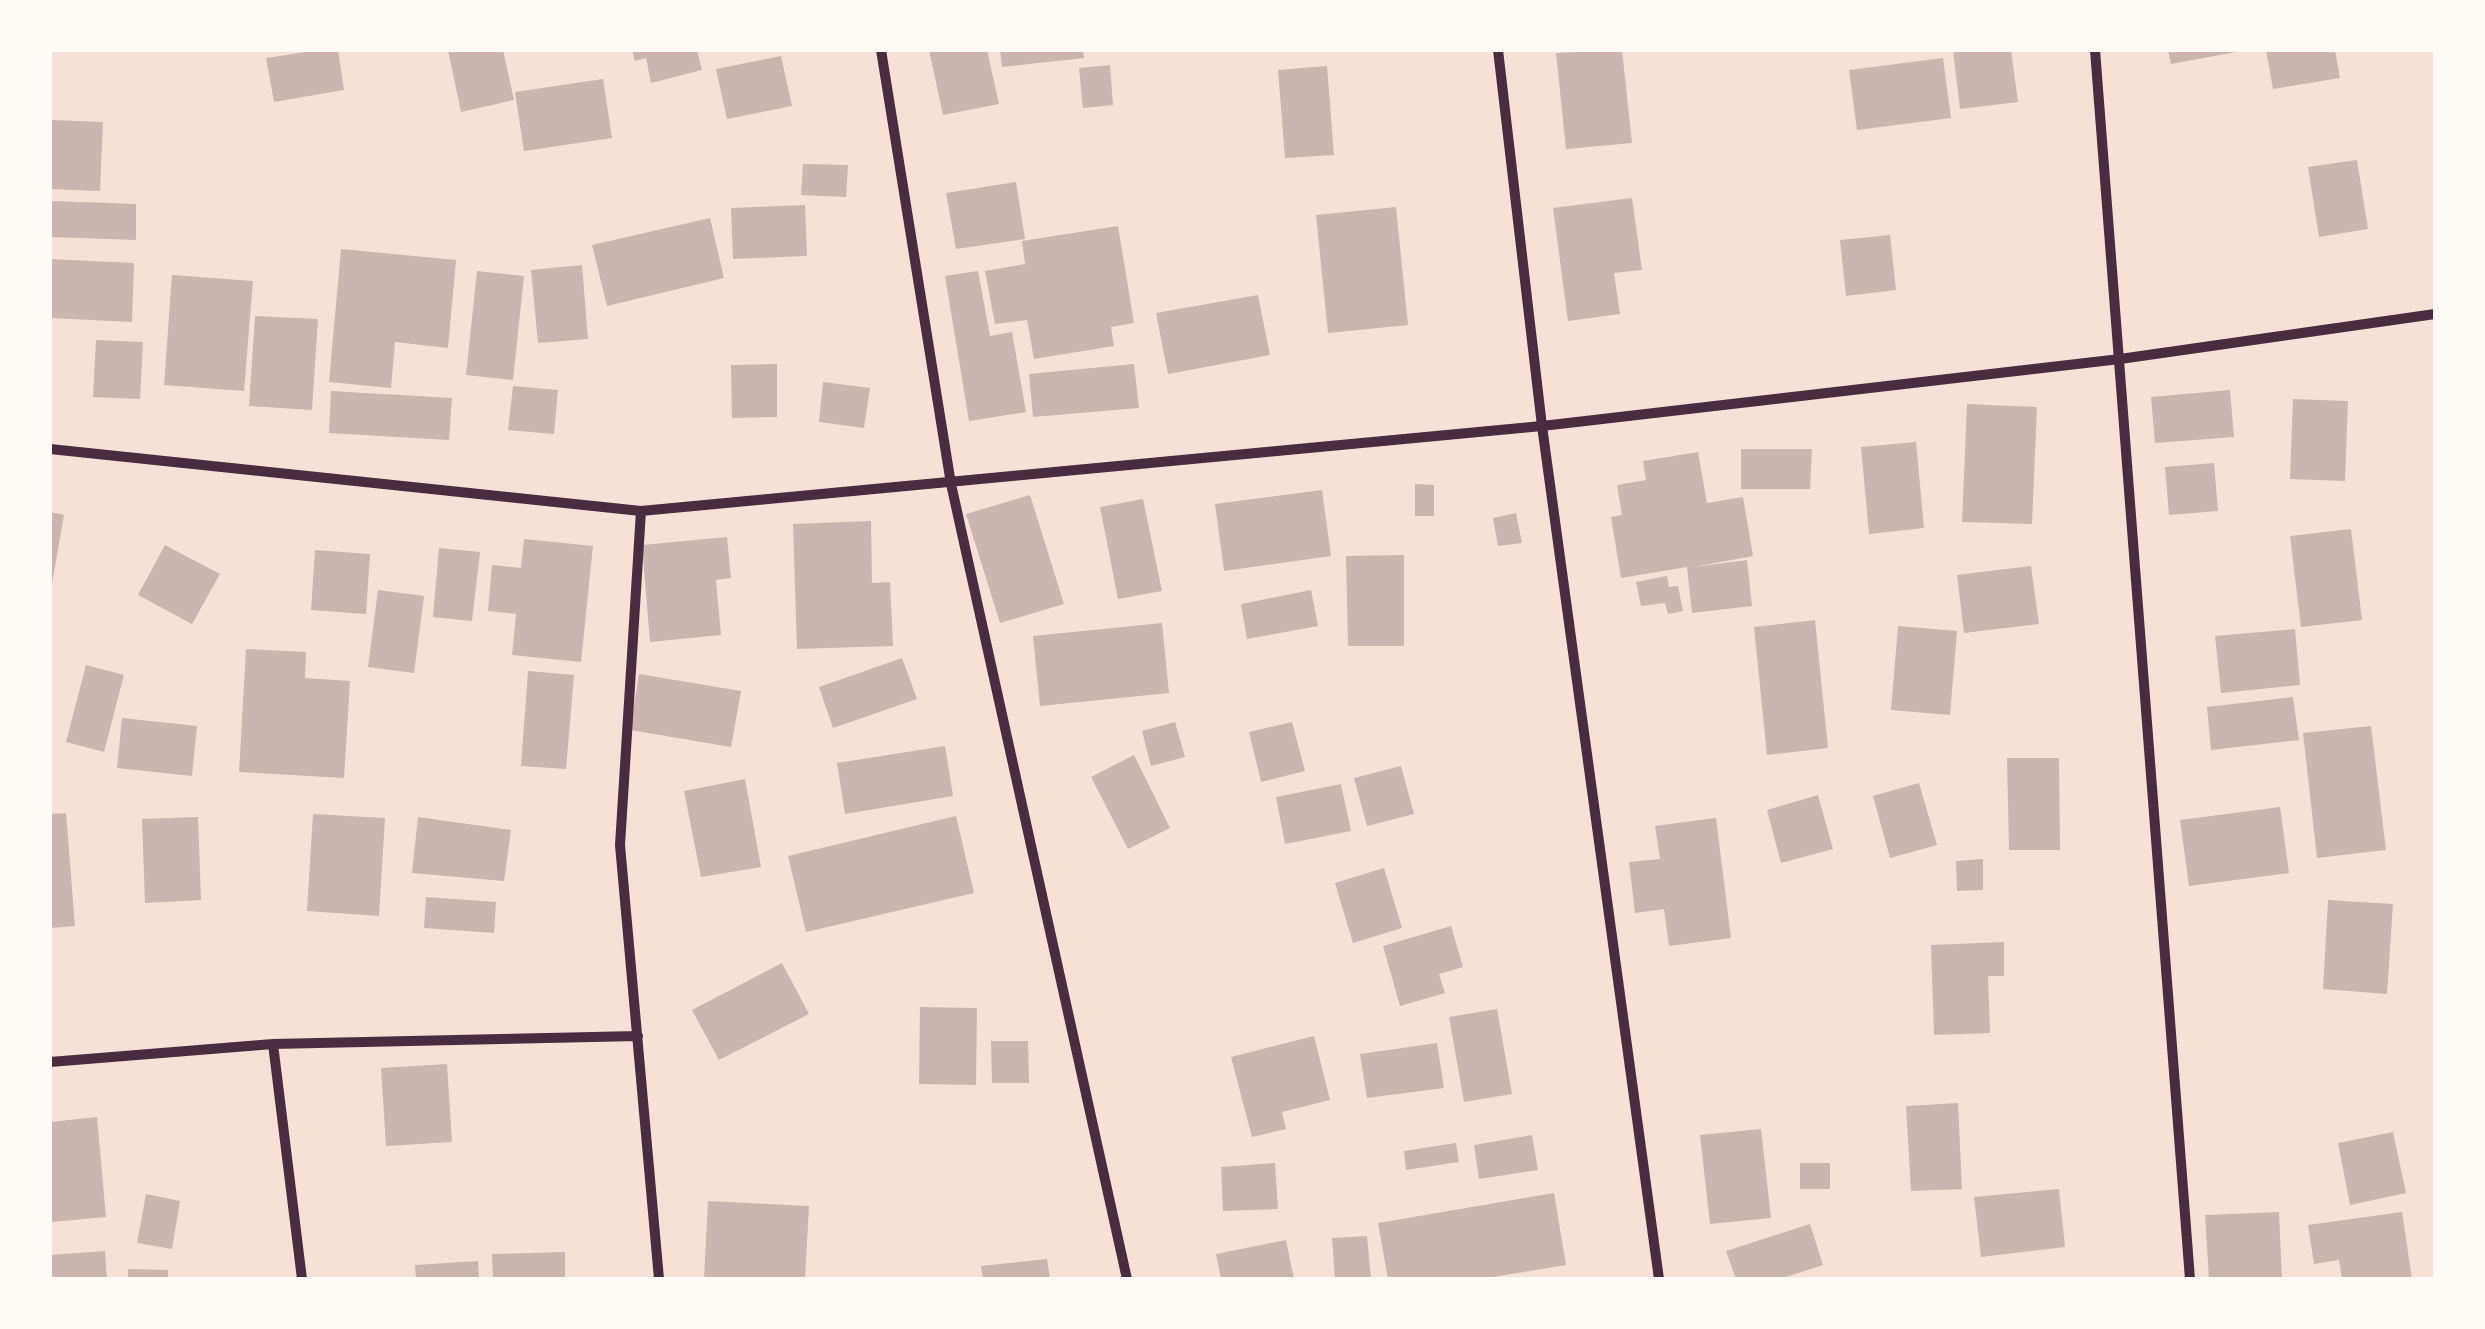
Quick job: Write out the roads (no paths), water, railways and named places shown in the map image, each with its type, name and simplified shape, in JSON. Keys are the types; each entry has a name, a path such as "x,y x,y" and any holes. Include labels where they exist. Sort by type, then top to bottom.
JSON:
{"street":[{"path":"882,50 951,484 1127,1279"},
{"path":"1498,50 1542,426 1659,1279"},
{"path":"2094,50 2190,1279"},
{"path":"50,449 641,511 1542,426 2120,359 2435,314"},
{"path":"641,511 620,845 659,1279"},
{"path":"50,1062 273,1044 638,1036"},
{"path":"273,1044 302,1279"}]}
